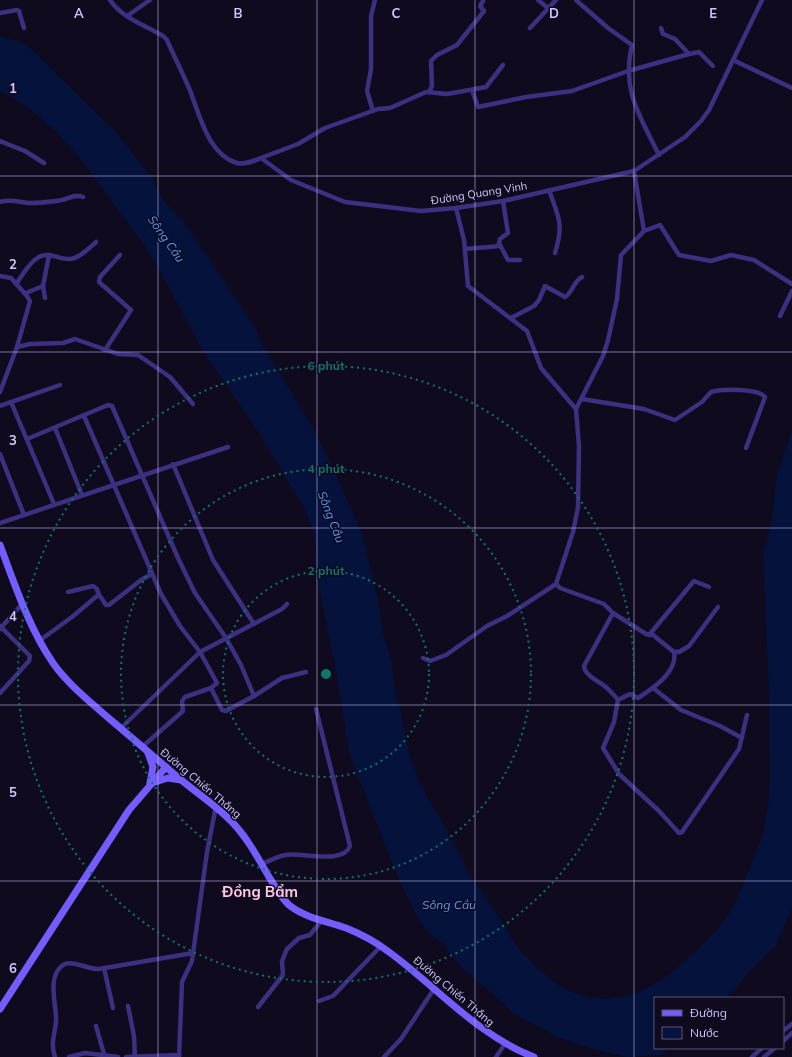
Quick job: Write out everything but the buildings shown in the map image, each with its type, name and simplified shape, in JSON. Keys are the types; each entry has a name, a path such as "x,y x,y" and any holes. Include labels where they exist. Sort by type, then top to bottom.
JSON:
{"main road":[{"name":"Đường Chiến Thắng","path":"0,545 22,604 39,641 54,664 69,682 144,749 181,780 216,806 241,832 288,904 297,910 346,928 381,946 491,1035 505,1044 534,1057"},
{"path":"144,749 153,767 150,784"},
{"path":"0,1010 125,817 150,784 166,767"},
{"path":"150,784 168,778 181,780"}],"street":[{"path":"110,0 114,7 163,36 167,40 189,89 206,134 222,153 236,162 245,163 261,158 298,144 325,128 373,111 390,108 429,92 447,94 488,86 503,66"},
{"path":"127,16 150,0"},
{"path":"373,111 367,91 371,69 371,16 375,0"},
{"path":"538,0 548,8"},
{"path":"530,28 556,0"},
{"path":"576,0 608,28 632,45 628,72 630,92 659,155"},
{"path":"754,0 760,2"},
{"path":"429,92 432,86 431,61 437,55 458,45 484,11 480,6 483,1"},
{"name":"Đường Quang Vinh","path":"261,158 291,180 345,202 421,211 456,208 503,201 634,171 685,137 701,121 709,110 760,2"},
{"path":"0,13 17,10 19,11 24,28"},
{"path":"661,28 663,34 675,39 689,54"},
{"path":"472,90 478,107 526,97 570,92 628,72 699,52 713,66"},
{"path":"733,60 792,88"},
{"path":"0,141 25,151 44,163"},
{"path":"634,171 644,230"},
{"path":"549,190 561,226 560,237 555,253"},
{"path":"0,202 8,199 31,203 44,203 67,200 77,196 83,197"},
{"path":"503,201 508,234 499,240 500,246 508,260 520,260"},
{"path":"456,208 465,249 468,286 511,318 528,333 541,368 576,409"},
{"path":"423,658 430,661 446,655 487,626 525,605 547,588 556,584 573,532 578,507 579,446 576,409 603,356 608,340 617,299 621,255 644,230 660,225 679,255 711,260 731,255 754,260 792,284"},
{"path":"16,284 35,259 40,256 49,255 71,259 84,252 96,242"},
{"path":"465,249 500,246"},
{"path":"45,298 43,286 49,255"},
{"path":"105,350 131,310 99,282 100,277 120,255"},
{"path":"0,276 8,276 26,293 30,301 18,347 0,392"},
{"path":"511,318 534,306 539,300 545,286 565,297 576,281 582,277"},
{"path":"26,293 43,286"},
{"path":"780,316 792,291"},
{"path":"18,347 30,344 63,343 75,339 118,354 142,356 170,377 193,404"},
{"path":"0,406 60,385"},
{"path":"582,399 644,409 676,420 702,402 713,391 745,390 758,392 765,397 746,448"},
{"path":"11,402 54,504"},
{"path":"27,439 108,405 112,406 195,593 226,638 241,665 254,696"},
{"path":"84,416 160,594 180,626 200,652 217,683 211,688 185,697 182,701 183,710 144,749"},
{"path":"55,428 82,495"},
{"path":"0,523 228,446"},
{"path":"0,454 24,515"},
{"path":"173,464 213,560 254,624"},
{"path":"68,592 95,586 106,605 109,606 140,580 152,574"},
{"path":"649,635 694,581 709,586"},
{"path":"556,584 560,588 604,604 613,613 649,635 653,635 674,652 679,652 689,646 718,607"},
{"path":"39,641 99,595"},
{"path":"0,693 29,661 30,656 0,628 22,604"},
{"path":"121,728 200,652 282,609 287,604"},
{"path":"613,613 584,668 593,678 610,690 618,700 614,722 604,747 604,751 619,774 659,811 679,833 682,832 689,823 735,756 742,738 746,715"},
{"path":"618,700 630,694 638,698 652,688 669,672 674,663 674,652"},
{"path":"211,688 224,711 254,696 282,678 306,672"},
{"path":"652,688 675,708 720,726 742,738"},
{"path":"262,864 285,855 339,856 349,851 350,846 316,709"},
{"path":"126,1057 179,1056 182,982 183,976 190,966 193,953 206,852 216,806"},
{"path":"258,1007 282,975 282,961 287,949 299,938 310,936 322,920"},
{"path":"319,1001 333,996 381,946"},
{"path":"55,1057 52,1044 56,1021 53,997 55,980 60,968 68,963 89,969 104,968 193,953"},
{"path":"104,968 113,1008"},
{"path":"384,1057 401,1039 434,989"},
{"path":"128,1006 134,1036 135,1056"},
{"path":"784,1030 792,1024"},
{"path":"96,1026 104,1054"},
{"path":"784,1040 792,1034"},
{"path":"496,1057 505,1044"},
{"path":"752,1057 756,1050 763,1057 774,1049"},
{"path":"68,1057 85,1054 104,1054 118,1057"}],"water":[{"name":"Sông Cầu","path":"0,36 26,44 115,131 152,178 163,200 184,222 256,329 261,343 313,428 362,533 378,600 382,629 391,660 396,697 401,712 408,749 417,777 470,875 499,917 515,944 533,964 554,982 567,990 588,998 608,999 635,994 661,980 676,969 714,933 728,915 736,901 762,838 768,807 770,779 769,695 763,554 771,523 777,473 792,427 792,907 776,946 748,973 728,997 654,997 654,1049 670,1049 661,1055 626,1057 585,1047 557,1037 515,1014 458,964 445,946 427,931 420,922 398,878 349,753 335,665 319,588 315,539 306,511 256,428 201,348 164,278 142,242 78,156 59,135 28,107 0,91"}],"district":[{"name":"Đồng Bẩm","path":"260,892"}]}
